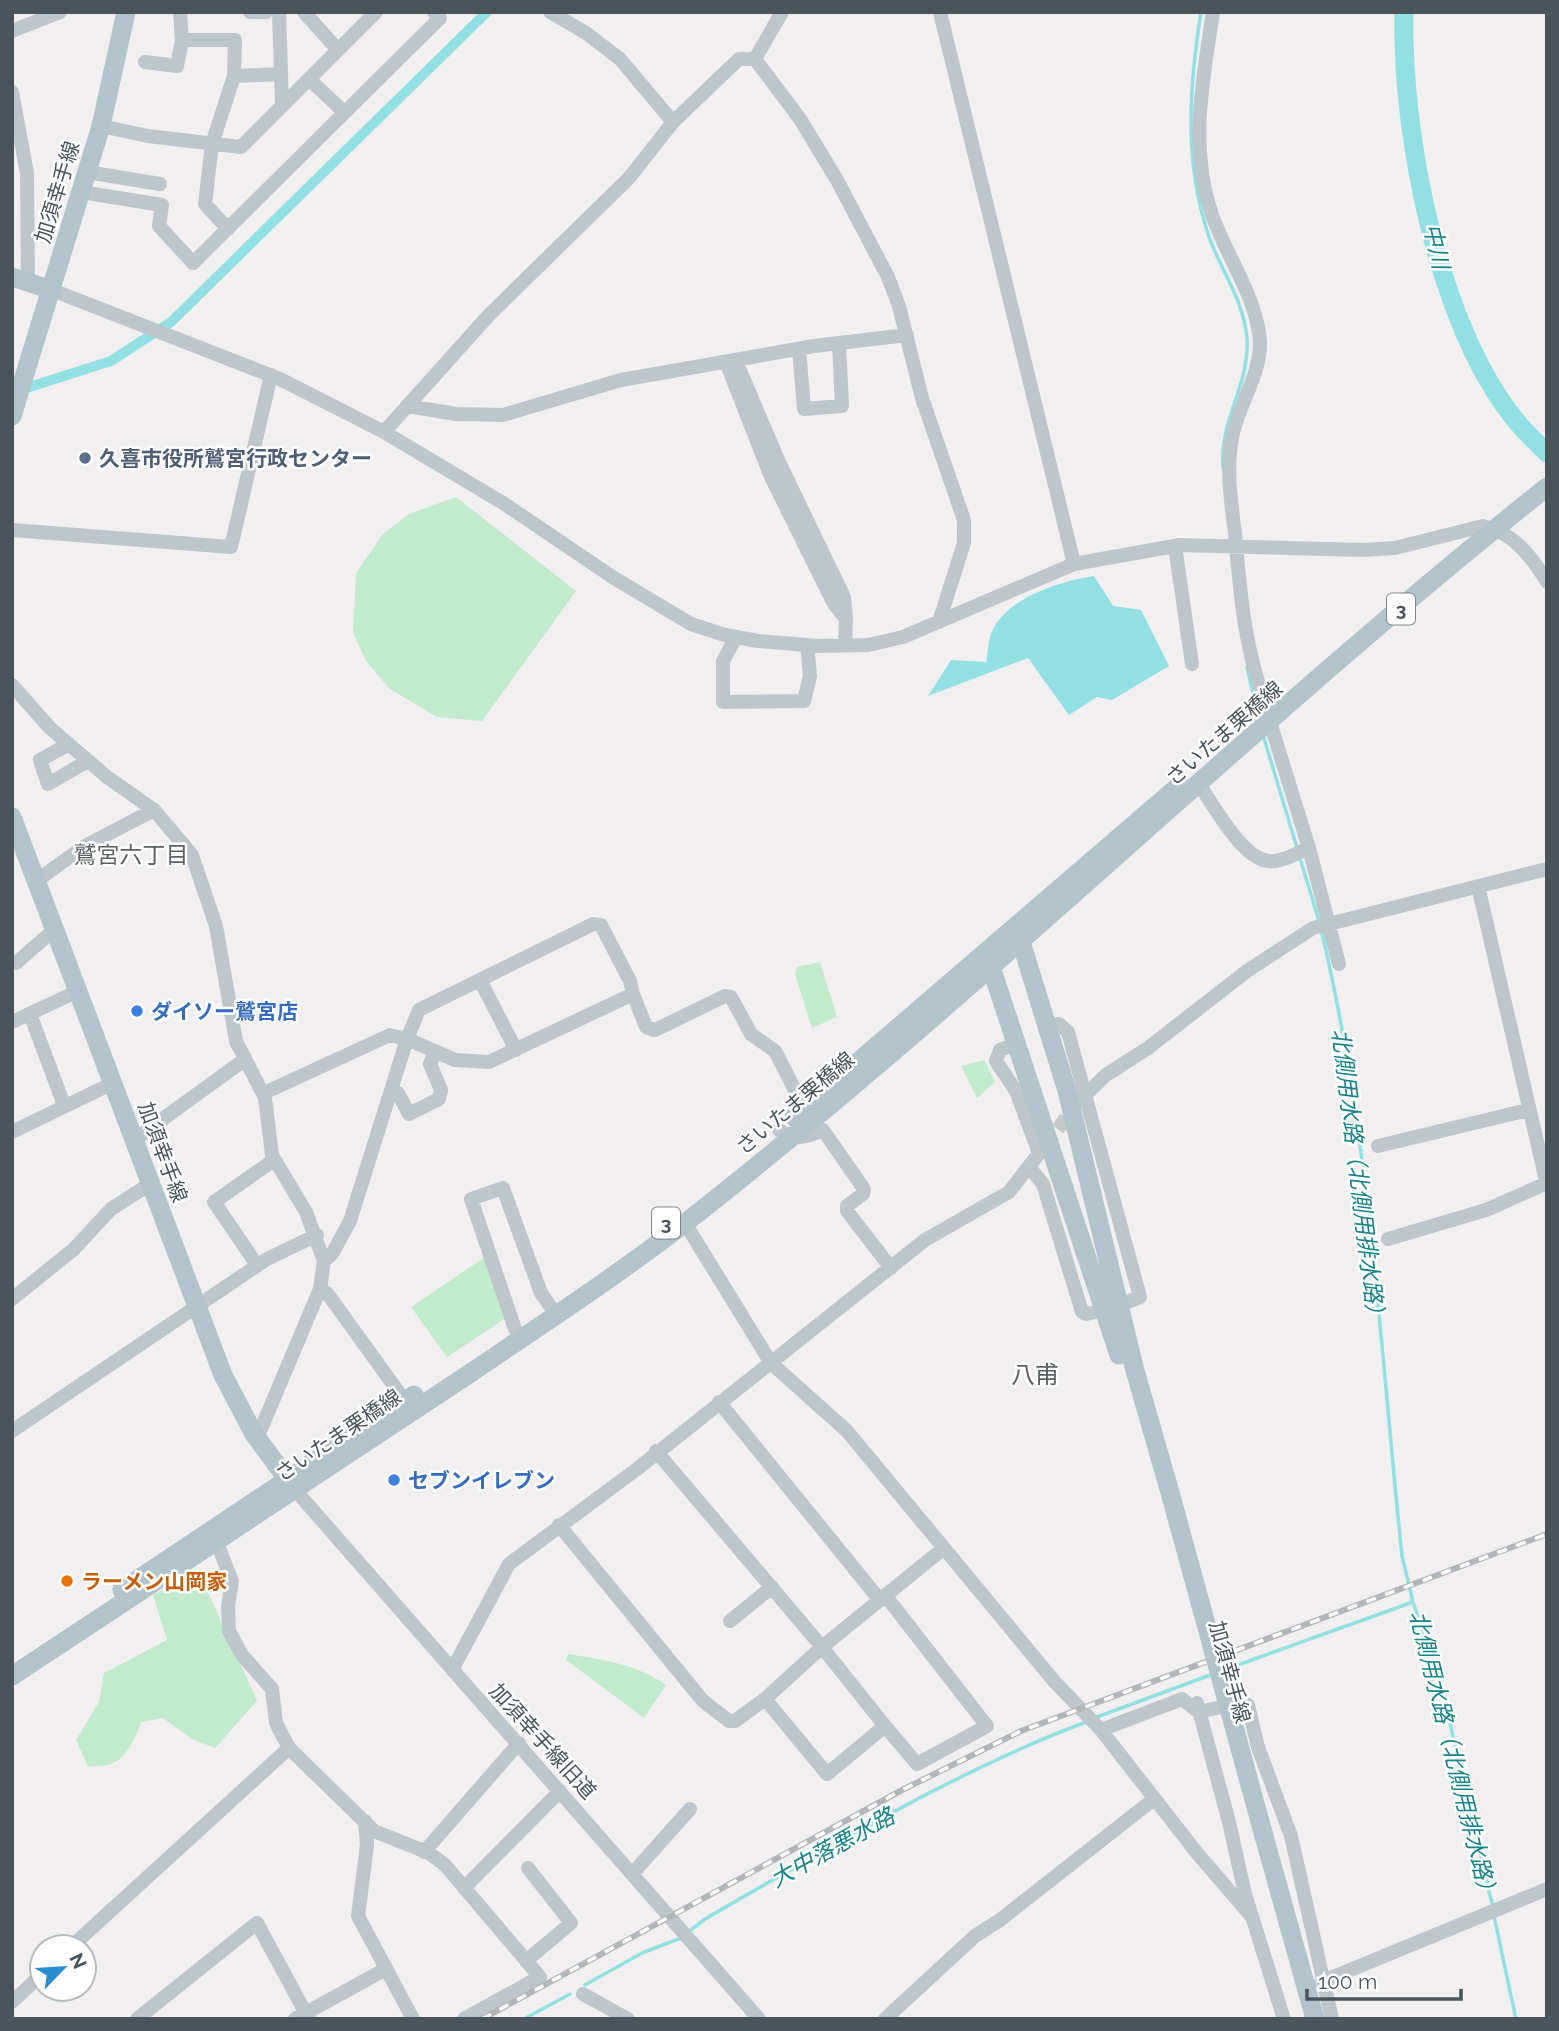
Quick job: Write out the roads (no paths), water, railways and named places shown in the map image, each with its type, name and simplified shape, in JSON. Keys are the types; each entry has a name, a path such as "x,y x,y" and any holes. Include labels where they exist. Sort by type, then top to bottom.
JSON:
{"main road":[{"name":"加須幸手線","path":"12,416 101,126 126,12"},
{"path":"20,280 52,290"},
{"name":"さいたま栗橋線","path":"12,1663 589,1292 685,1223 784,1133 1263,721 1489,527 1538,490 1547,475"},
{"name":"さいたま栗橋線","path":"1018,933 1199,784 1263,721"},
{"name":"加須幸手線","path":"12,817 231,1395 254,1434 291,1485"},
{"path":"1018,933 1067,1091 1112,1308"},
{"path":"989,958 1112,1308"},
{"name":"さいたま栗橋線","path":"12,1676 217,1544 291,1485 405,1401 550,1306 678,1214 784,1133 806,1106 989,958"},
{"name":"加須幸手線","path":"1112,1308 1114,1338 1165,1498"},
{"name":"加須幸手線","path":"1112,1308 1134,1367 1165,1498 1256,1830 1303,2019"},
{"name":"加須幸手線","path":"1256,1830 1315,2019"}],"street":[{"path":"12,32 60,12"},
{"path":"145,62 177,66 181,40 180,12"},
{"path":"250,12 266,12"},
{"path":"279,12 282,106"},
{"path":"304,12 338,50"},
{"path":"81,192 162,205 159,226 193,263 440,19 434,12"},
{"path":"550,12 586,33 620,59 673,122"},
{"path":"755,59 782,12"},
{"path":"940,12 1074,564"},
{"path":"1213,12 1198,119 1198,150 1210,210 1255,318 1260,341 1251,387 1232,436 1229,462 1231,547 1263,721 1310,848 1322,926 1339,964"},
{"path":"101,126 148,136 241,147 371,14"},
{"path":"181,40 235,40 234,75 212,144 205,204 228,229"},
{"path":"384,432 489,316 629,178 673,122 739,59 755,59"},
{"path":"755,59 800,119 837,180 888,277 907,335 922,398 964,520 964,542 939,622"},
{"path":"234,75 281,74"},
{"path":"309,79 344,113"},
{"path":"12,92 27,173 20,280"},
{"path":"87,172 160,184"},
{"path":"52,290 271,375 384,432 503,503 614,578 691,624 736,637 807,645 868,645 903,637 1074,564 1175,546 1395,548 1489,527 1529,555 1547,582"},
{"path":"408,406 456,414 503,415 621,380 799,349 907,335"},
{"path":"799,349 804,409 842,406 839,343"},
{"path":"731,362 771,477 839,601 846,619 845,645"},
{"path":"12,530 231,547 271,375"},
{"path":"1175,546 1192,664"},
{"path":"736,637 723,661 723,702 804,701 810,676 807,645"},
{"path":"12,685 50,728 88,761 155,810 192,855 216,926 225,970 227,1003 236,1041 264,1093 274,1160 317,1235 324,1261 320,1289 261,1429 254,1434"},
{"path":"69,744 40,760 48,784 88,761"},
{"path":"1199,784 1235,837 1257,858 1269,862 1310,848"},
{"path":"36,881 85,846 155,810"},
{"path":"1081,1098 1247,971 1322,926 1547,869"},
{"path":"1388,1239 1486,1210 1547,1184 1478,886"},
{"path":"324,1261 332,1254 350,1221 407,1039 419,1010 593,924 601,925 630,981 646,1027 655,1030 724,996 731,997 751,1034 775,1051 799,1098 806,1106"},
{"path":"16,963 55,929"},
{"path":"480,980 516,1050"},
{"path":"12,1022 78,991"},
{"path":"264,1093 390,1035 407,1039 455,1060 489,1062 633,994"},
{"path":"30,1014 64,1105"},
{"path":"1029,1167 1044,1184 1082,1312 1087,1314 1112,1308 1140,1297 1081,1098 1068,1032 1059,1024 1048,1026"},
{"path":"452,1670 509,1563 771,1363 925,1240 1009,1192 1042,1150 1016,1091 996,1061 1000,1050 1018,1043"},
{"path":"391,1091 398,1093 409,1114 439,1099 441,1090 430,1065 435,1051"},
{"path":"134,1140 244,1060"},
{"path":"12,1132 113,1083"},
{"path":"1378,1146 1528,1110"},
{"path":"784,1133 805,1138 823,1130 864,1189 863,1194 847,1206 846,1211 891,1268"},
{"path":"257,1265 214,1202 274,1160"},
{"path":"12,1298 74,1249 111,1209 150,1184"},
{"path":"516,1329 471,1199 503,1188 541,1293 550,1306"},
{"path":"685,1223 771,1363 847,1432 1054,1681 1101,1730 1154,1799 1252,1917"},
{"path":"12,1431 257,1265 317,1235"},
{"path":"320,1289 327,1293 405,1401"},
{"path":"656,1451 917,1764 987,1726 719,1402"},
{"name":"加須幸手線旧道","path":"291,1485 759,2019"},
{"path":"559,1525 703,1701 729,1721 735,1721 765,1699 822,1647 944,1548"},
{"path":"217,1544 232,1581 228,1606 229,1631 242,1655 272,1689 276,1723 289,1748 365,1821 386,1837 424,1852 445,1865 540,1977 464,2019"},
{"path":"730,1621 772,1587"},
{"path":"1194,1695 1252,1917 1284,2019"},
{"path":"765,1699 827,1774 885,1726"},
{"path":"1101,1730 1182,1699 1199,1712"},
{"path":"1199,1712 1243,1702 1248,1705 1258,1747 1284,1811 1302,1879 1321,1982 1332,2019"},
{"path":"424,1852 519,1743"},
{"path":"86,1933 289,1748"},
{"path":"464,1888 560,1791"},
{"path":"885,2019 975,1936 1000,1920 1154,1799"},
{"path":"633,1873 690,1809"},
{"path":"365,1821 367,1845 358,1916 412,2019"},
{"path":"526,1961 571,1923 528,1868"},
{"path":"1321,1982 1547,1889"},
{"path":"137,2019 156,2013 257,1923 304,2017 384,1970"},
{"path":"12,2002 28,1987"},
{"path":"583,1994 628,2019"}],"water":[{"path":"1094,576 1113,606 1141,610 1169,666 1112,700 1097,697 1069,715 1028,658 928,696 951,660 986,662 990,637 998,621 1008,610 1050,587"}],"waterway":[{"path":"20,390 111,361 171,322 487,12"},
{"name":"北側用水路（北側用排水路）","path":"1201,12 1192,96 1195,179 1208,234 1237,298 1247,339 1244,372 1225,434 1223,468"},
{"name":"中川","path":"1404,12 1409,114 1430,227 1446,282 1466,335 1489,382 1517,422 1547,453"},
{"name":"北側用水路（北側用排水路）","path":"1247,667 1259,720"},
{"name":"北側用水路（北側用排水路）","path":"1263,735 1297,848"},
{"name":"北側用水路（北側用排水路）","path":"1299,855 1319,921"},
{"name":"北側用水路（北側用排水路）","path":"1321,929 1338,1006 1362,1162 1402,1556 1413,1602 1441,1685 1493,1908"},
{"name":"大中落悪水路","path":"1224,1670 1413,1602"},
{"name":"大中落悪水路","path":"1097,1717 1213,1674"},
{"name":"大中落悪水路","path":"687,1933 705,1919 892,1813 988,1764 1086,1722"},
{"name":"北側用水路（北側用排水路）","path":"1494,1916 1516,2019"},
{"name":"大中落悪水路","path":"585,1985 642,1953 681,1938"},
{"name":"大中落悪水路","path":"524,2019 570,1994"}],"tunnel":[{"path":"1045,1146 1075,1106"}],"railway":[{"path":"482,2019 904,1789 1021,1731 1547,1534"}],"place":[{"name":"久喜市役所鷲宮行政センター","path":"85,458"},
{"name":"ダイソー鷲宮店","path":"137,1011"},
{"name":"セブンイレブン","path":"394,1480"},
{"name":"ラーメン山岡家","path":"67,1581"}],"district":[{"name":"鷲宮六丁目","path":"131,854"},
{"name":"八甫","path":"1035,1374"}]}
